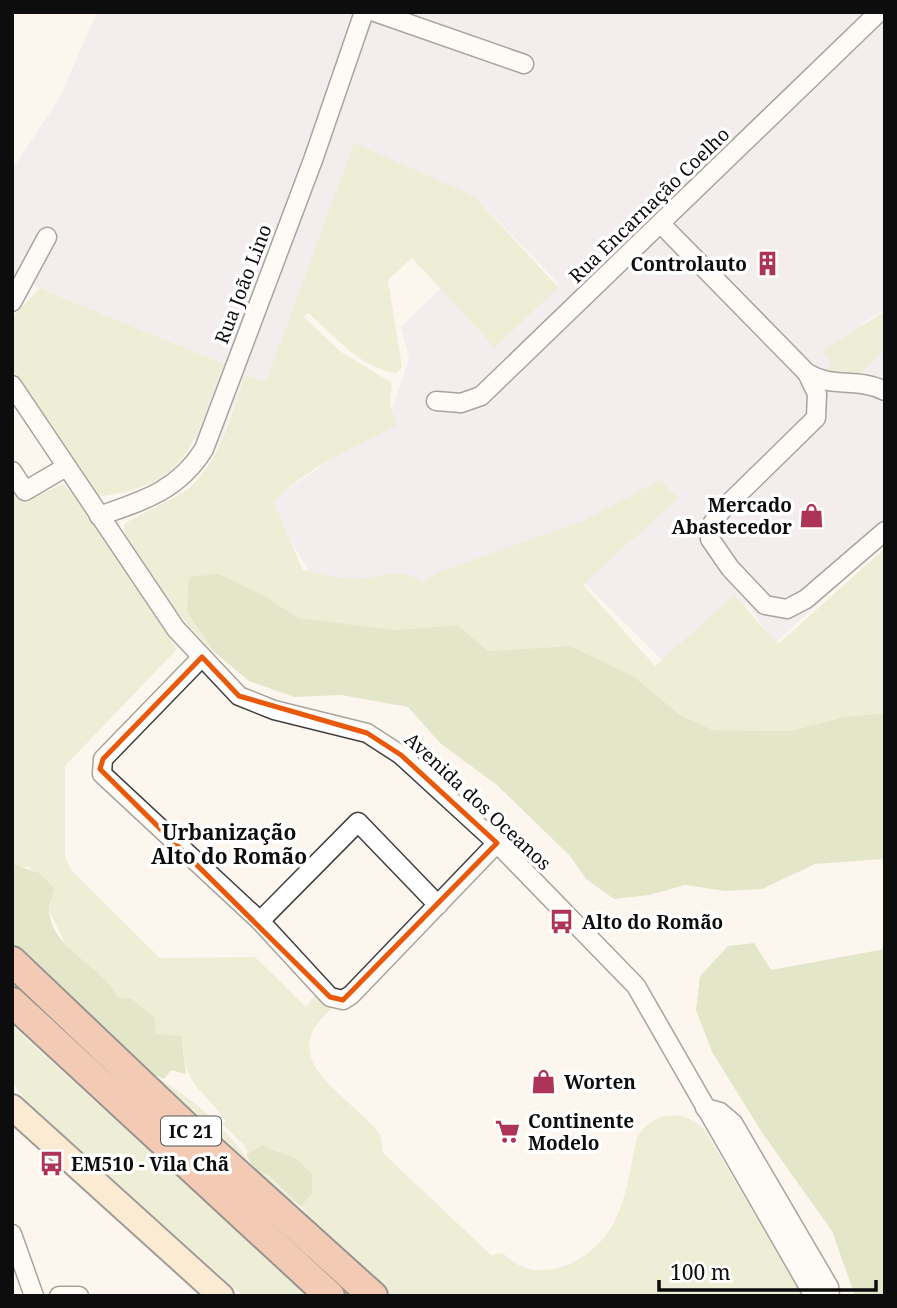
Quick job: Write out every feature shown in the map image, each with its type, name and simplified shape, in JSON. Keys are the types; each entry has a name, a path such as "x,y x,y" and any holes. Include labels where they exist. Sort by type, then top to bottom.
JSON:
{"highway":[{"name":"IC 21","path":"12,961 200,1139 373,1296"},
{"name":"IC 21","path":"12,1002 330,1296"}],"main road":[{"path":"12,1107 211,1293"}],"street":[{"name":"Rua João Lino","path":"99,516 163,493 187,474 204,449 313,160 365,12"},
{"path":"374,12 524,64"},
{"name":"Rua Encarnação Coelho","path":"436,401 461,403 481,396 879,12"},
{"path":"661,224 807,373 822,382 867,383 885,391"},
{"path":"12,302 47,237"},
{"path":"807,373 817,394 816,418 721,511 712,524 710,539 730,568 765,605 788,609 806,599 885,531"},
{"name":"Avenida dos Oceanos","path":"12,385 176,629 239,696 274,710 367,733 401,755 497,843 636,986 814,1296"},
{"path":"12,471 25,491 66,467"},
{"path":"202,657 103,759 100,769 110,783 260,921 330,997 343,1000 351,995 497,843"},
{"path":"260,921 358,822 438,905"},
{"name":"Avenida dos Oceanos","path":"705,1108 720,1112 733,1124 829,1287 830,1296"},
{"path":"12,1234 34,1296"},
{"path":"59,1296 79,1296"}],"highlighted area":[{"path":"202,657 239,696 367,733 401,755 497,843 343,1000 330,997 100,769 103,759"}],"shaded area":[{"path":"97,12 885,12 885,309 860,325 885,351 885,543 775,643 746,603 663,661 542,541 418,586 313,578 268,503 389,419 409,358 401,327 441,288 495,346 559,284 474,196 354,144 266,383 245,375 219,446 193,439 224,364 12,276 12,170 59,99"}],"green space":[{"path":"354,143 474,196 558,287 495,348 412,258 388,280 402,367 397,373 371,365 359,358 308,313 304,317 341,352 392,383 390,404 397,425 316,468 273,502 303,570 352,579 399,574 415,578 422,583 442,571 583,521 660,480 678,498 583,585 655,666 734,595 778,644 885,548 885,713 843,717 791,731 713,730 680,715 633,676 570,646 488,651 458,625 395,630 298,618 263,595 219,574 187,612 214,652 205,643 175,610 144,569 125,534 125,524 174,498 200,477 217,450 230,421 245,375 266,382"},
{"path":"40,288 224,364 194,439 184,456 170,471 152,483 95,497 12,374 12,317"},
{"path":"885,311 885,349 870,365 855,374 823,374 832,363 822,351"},
{"path":"63,484 77,499 177,649 65,766 65,857 72,871 160,958 255,957 306,1007 315,995 334,1007 316,1026 309,1043 312,1059 321,1075 378,1132 383,1153 491,1255 503,1253 518,1264 534,1270 550,1270 583,1256 609,1231 617,1216 627,1187 637,1137 652,1121 670,1115 680,1116 698,1124 706,1132 803,1296 390,1296 305,1218 308,1215 301,1207 312,1193 312,1175 290,1157 263,1145 248,1153 244,1145 222,1124 226,1121 192,1080 183,1047 156,1033 155,1018 132,999 116,997 99,974 83,964 65,943 49,910 53,888 28,867 14,867 12,864 12,488 34,497"},
{"path":"219,574 263,595 298,618 395,630 458,625 488,651 570,646 633,676 680,715 713,730 791,731 843,717 885,713 885,859 815,864 762,889 725,891 685,885 649,895 614,899 586,879 570,856 497,785 440,743 408,707 341,695 294,697 249,681 214,652 187,612 189,577"},
{"path":"12,864 39,873 54,888 49,910 52,924 68,947 102,976 117,997 132,999 155,1018 156,1034 181,1036 186,1074 171,1070 164,1079 143,1070 12,949"},
{"path":"754,943 771,970 885,949 885,1296 855,1296 832,1231 763,1134 712,1052 696,1010 700,976 728,946"},
{"path":"12,1026 310,1296 243,1296 27,1102 12,1082"},
{"path":"143,1070 191,1100 236,1144 256,1174 266,1173 295,1202 290,1206"},
{"path":"263,1145 297,1159 312,1174 312,1193 301,1207 266,1173 256,1174 246,1154"}],"place":[{"name":"Controlauto","path":"767,264"},
{"name":"Mercado Abastecedor","path":"812,516"},
{"name":"Alto do Romão","path":"562,922"},
{"name":"Worten","path":"544,1082"},
{"name":"Continente Modelo","path":"508,1132"},
{"name":"EM510 - Vila Chã","path":"51,1164"}],"district":[{"name":"Urbanização Alto do Romão","path":"229,844"}]}
